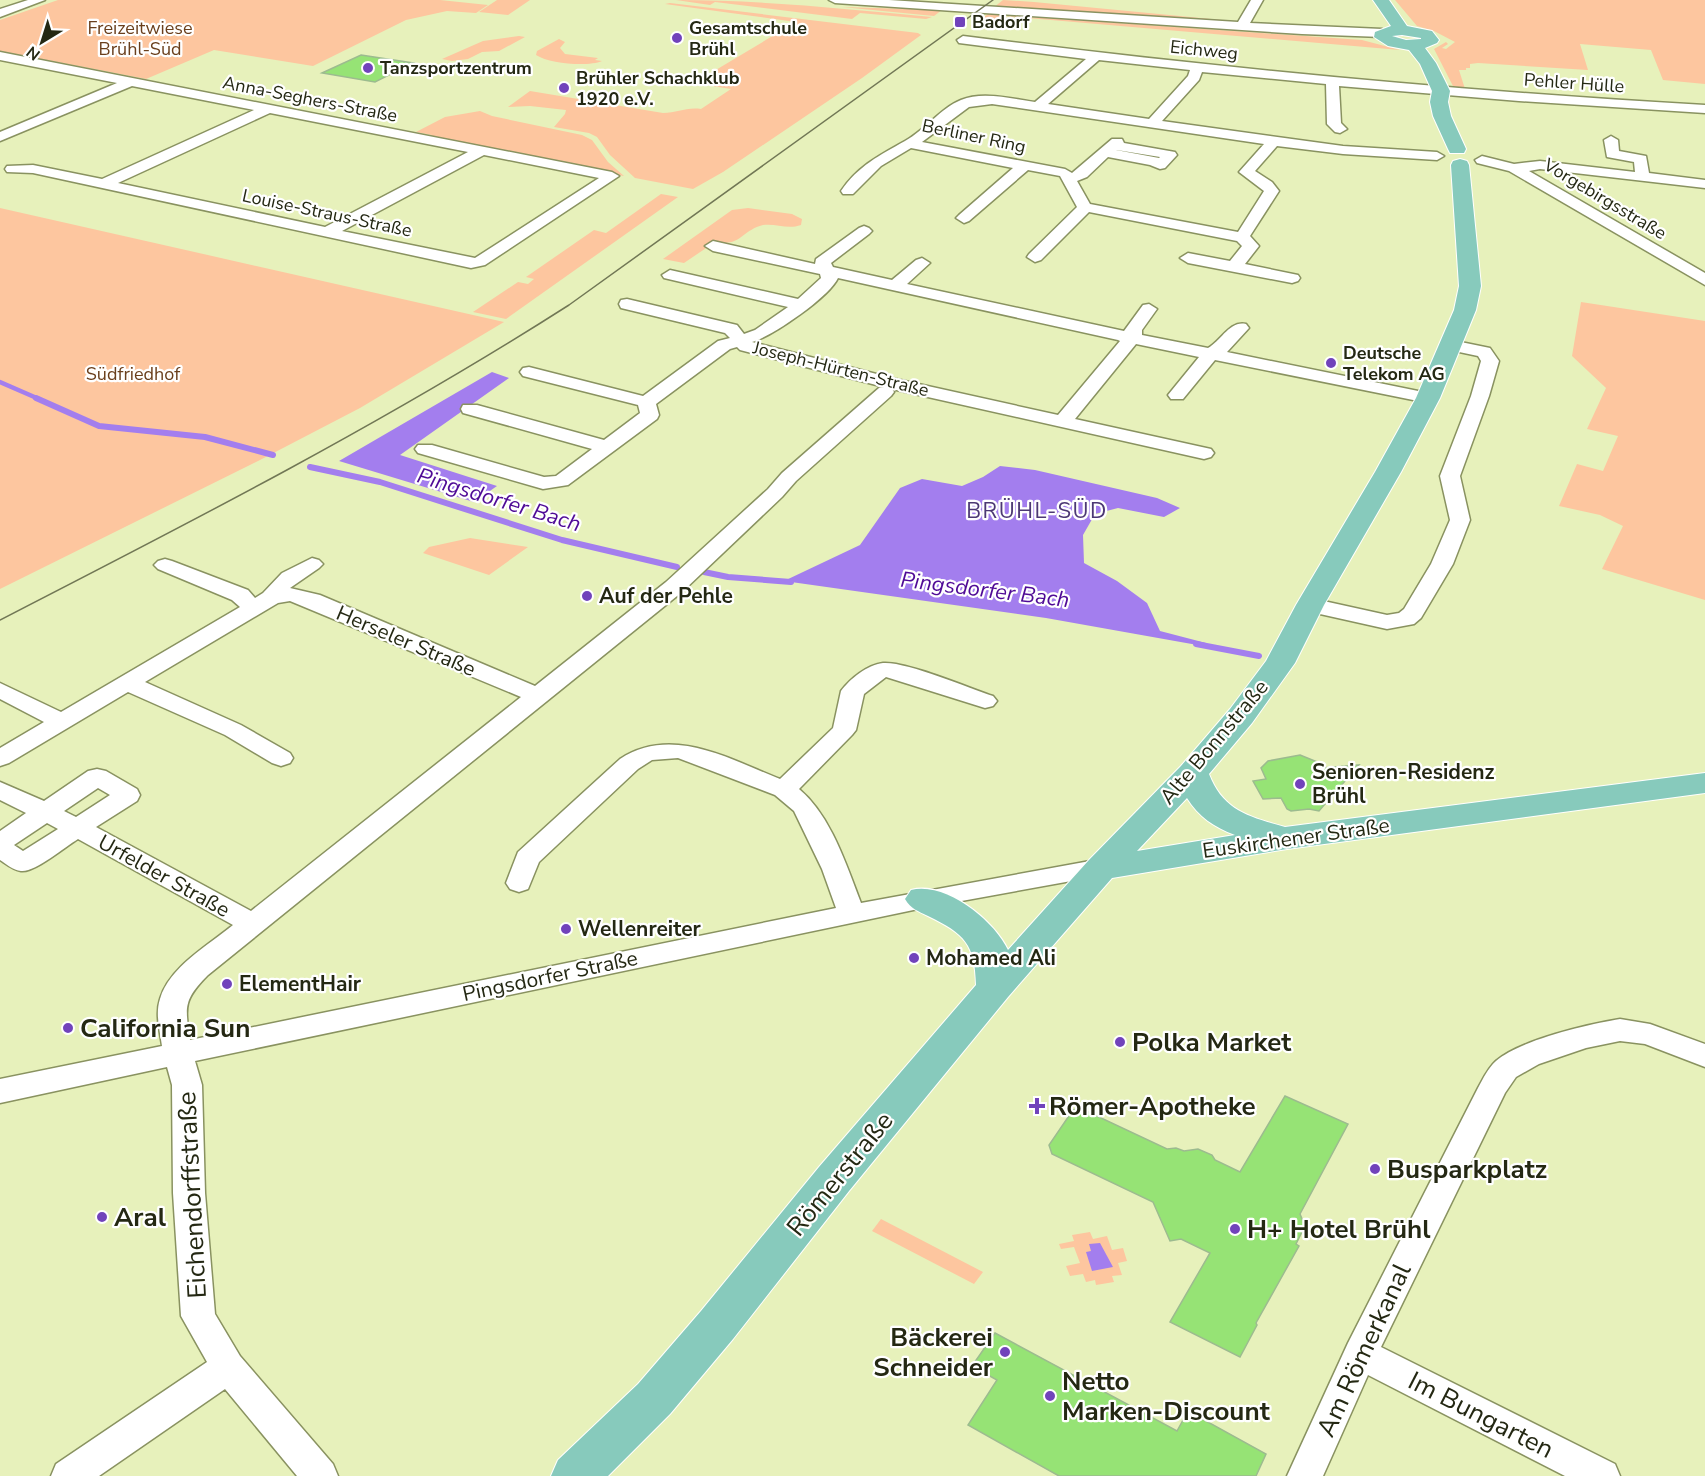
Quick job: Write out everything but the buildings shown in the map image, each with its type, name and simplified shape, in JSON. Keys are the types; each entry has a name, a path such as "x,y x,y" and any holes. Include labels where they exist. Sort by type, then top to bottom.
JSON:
{"main road":[{"path":"1381,0 1402,30"},
{"path":"1402,30 1420,32 1431,38 1426,43 1414,45 1391,42 1382,35 1402,30"},
{"name":"Alte Bonnstraße","path":"1101,868 1192,773 1241,716 1280,663 1310,605 1388,472 1428,398 1465,310 1470,286 1459,158 1442,116 1439,102 1441,91 1428,63 1414,45"},
{"path":"1192,773 1198,792 1207,805 1227,819 1252,830 1287,838"},
{"name":"Euskirchener Straße","path":"1101,868 1287,838 1705,783"},
{"name":"Römerstraße","path":"575,1473 654,1399 717,1325 834,1179 995,988 1101,868"},
{"path":"923,899 957,915 977,930 993,958 995,988"}],"street":[{"path":"0,13 39,0"},
{"path":"835,0 1382,35"},
{"path":"1242,26 1257,0"},
{"path":"1144,20 1287,33 1382,35"},
{"name":"Eichweg","path":"963,40 1197,67 1441,91"},
{"path":"1037,106 1096,56"},
{"name":"Anna-Seghers-Straße","path":"2,58 612,176"},
{"path":"1154,122 1194,77 1197,67"},
{"path":"1332,80 1334,124 1342,140"},
{"path":"0,137 130,82"},
{"name":"Pehler Hülle","path":"1441,91 1705,109"},
{"name":"Berliner Ring","path":"910,144 965,103 992,100 1274,141 1342,140 1459,158"},
{"path":"102,185 265,110"},
{"path":"1035,257 1081,214 1084,207 1070,179 1082,174 1137,122"},
{"path":"1611,140 1612,154 1641,159 1642,176"},
{"path":"1242,237 1272,192 1267,185 1246,172 1274,141"},
{"path":"848,192 856,180 896,149 910,144"},
{"name":"Berliner Ring","path":"910,144 1065,173 1070,179"},
{"path":"326,233 481,151"},
{"name":"Vorgebirgsstraße","path":"1459,158 1514,168 1705,280"},
{"path":"1514,168 1540,165 1705,184"},
{"path":"964,218 1024,166"},
{"name":"Louise-Straus-Straße","path":"12,169 33,169 471,264 479,262 612,176"},
{"path":"1084,207 1242,237 1251,246 1234,267"},
{"name":"Joseph-Hürten-Straße","path":"646,402 724,345 761,334 801,305 830,279 824,271 822,262 864,231"},
{"path":"713,246 1118,335 1133,336 1428,398"},
{"path":"1188,258 1292,278"},
{"path":"1672,261 1705,266"},
{"path":"895,286 922,263"},
{"path":"670,275 801,305"},
{"name":"Joseph-Hürten-Straße","path":"627,304 731,329 746,346 895,384 1204,453"},
{"path":"1063,421 1133,336 1133,330 1149,309"},
{"path":"1177,395 1212,353 1223,347 1240,328"},
{"path":"1310,605 1387,622 1406,620 1413,613 1442,564 1460,520 1450,476 1480,396 1490,362 1484,352 1451,345"},
{"path":"425,449 543,483 561,481 650,416 646,402 528,372"},
{"path":"178,1053 172,1016 174,998 183,983 198,968 674,587 775,493 789,477 885,392"},
{"path":"470,409 608,447"},
{"path":"0,758 262,602 283,582 312,564"},
{"path":"165,565 262,602"},
{"name":"Herseler Straße","path":"262,602 291,594 312,600 538,696"},
{"path":"784,789 844,730 853,691 872,675 883,670 896,671 985,701"},
{"path":"125,682 212,720 281,758"},
{"path":"0,690 60,722"},
{"path":"519,883 527,858 629,764 644,754 661,750 680,751 784,789 805,807 835,869 852,915"},
{"name":"Urfelder Straße","path":"0,843 97,777 128,795 23,863 0,848"},
{"name":"Urfelder Straße","path":"0,790 76,828 252,924"},
{"name":"Pingsdorfer Straße","path":"0,1091 923,899 1101,868"},
{"name":"Am Römerkanal","path":"1305,1476 1360,1354 1473,1127 1506,1068 1530,1055 1613,1030 1629,1030 1653,1035 1705,1056"},
{"name":"Eichendorffstraße","path":"178,1053 187,1085 189,1193 198,1316 228,1367 320,1476"},
{"name":"Im Bungarten","path":"1360,1354 1602,1476"},
{"path":"69,1476 228,1367"}],"green space":[{"name":"Freizeitwiese Brühl-Süd","path":"58,0 440,0 488,5 476,13 447,11 406,20 313,66 214,50 146,79 0,51 0,20"},
{"path":"497,0 530,0 508,15 479,12"},
{"path":"676,0 772,3 932,17 926,19 860,13 852,19 715,2 710,5"},
{"path":"1003,0 1034,2 1232,21 993,8"},
{"path":"1395,0 1705,0 1705,84 1663,80 1651,50 1580,44 1588,70 1478,63 1470,64 1470,68 1466,70 1459,70 1465,89 1453,86 1434,49 1446,42 1448,44 1442,48 1446,49 1455,42 1434,31 1417,26"},
{"path":"665,4 921,35 723,172 693,189 635,178 610,155 597,137 589,133 554,127 566,110 530,106 508,107 530,91 663,113 701,109 731,89 694,83 796,22"},
{"path":"842,7 942,10 934,16"},
{"path":"988,14 1362,40 1400,50 1004,16 993,29 970,26"},
{"path":"525,37 499,51 482,52 468,59 452,61 442,59 483,41"},
{"path":"559,39 565,42 560,48 565,54 598,58 595,60 602,61 569,64 550,61 536,55 537,51"},
{"path":"480,111 492,116 582,135 592,140 608,162 624,176 428,139 432,135 416,132 445,117"},
{"path":"661,194 678,197 506,319 473,312 518,282 528,284 534,279 526,277 594,230 606,233"},
{"name":"Südfriedhof","path":"0,208 504,322 360,408 0,589"},
{"path":"748,208 792,214 802,219 801,225 791,227 763,225 731,242 715,242 684,263 663,259 732,210"},
{"path":"1581,302 1705,321 1705,600 1602,569 1623,526 1600,515 1559,506 1577,464 1603,471 1618,436 1587,429 1606,388 1572,356"},
{"path":"470,538 528,547 489,575 423,553 429,547"},
{"path":"881,1219 983,1272 974,1284 872,1231"},
{"path":"1090,1232 1093,1239 1107,1236 1112,1250 1123,1248 1127,1261 1118,1263 1122,1275 1112,1276 1114,1282 1096,1285 1095,1280 1086,1282 1083,1274 1070,1276 1066,1266 1080,1263 1074,1247 1061,1249 1059,1244 1074,1241 1072,1235"}],"water":[{"path":"492,372 509,378 400,455 497,486 474,502 339,461"},
{"path":"1000,466 1035,470 1157,498 1180,508 1164,517 1118,508 1095,514 1083,535 1084,563 1117,581 1147,603 1160,631 1206,643 1203,646 1046,618 784,581 860,545 900,488 922,479 962,486 983,477"},
{"path":"1100,1243 1113,1267 1092,1271 1086,1252 1091,1251 1089,1244"}],"waterway":[{"name":"Pingsdorfer Bach","path":"0,382 39,399"},
{"name":"Pingsdorfer Bach","path":"36,398 99,426 205,437 273,455"},
{"name":"Pingsdorfer Bach","path":"310,467 380,482 562,540 677,567"},
{"name":"Pingsdorfer Bach","path":"704,572 728,577 791,582"},
{"name":"Pingsdorfer Bach","path":"1196,644 1259,656"}],"tram line":[{"path":"0,620 217,508 359,430 430,390 569,305 993,0"}],"place":[{"name":"Badorf","path":"960,22"},
{"name":"Gesamtschule Brühl","path":"677,38"},
{"name":"Tanzsportzentrum","path":"368,68"},
{"name":"Brühler Schachklub 1920 e.V.","path":"564,88"},
{"name":"Deutsche Telekom AG","path":"1331,363"},
{"name":"Auf der Pehle","path":"587,596"},
{"name":"Senioren-Residenz Brühl","path":"1300,784"},
{"name":"Wellenreiter","path":"566,929"},
{"name":"Mohamed Ali","path":"914,958"},
{"name":"ElementHair","path":"227,984"},
{"name":"California Sun","path":"68,1028"},
{"name":"Polka Market","path":"1120,1042"},
{"name":"Römer-Apotheke","path":"1037,1106"},
{"name":"Busparkplatz","path":"1375,1169"},
{"name":"Aral","path":"102,1217"},
{"name":"H+ Hotel Brühl","path":"1235,1229"},
{"name":"Bäckerei Schneider","path":"1005,1352"},
{"name":"Netto Marken-Discount","path":"1050,1396"}],"district":[{"name":"BRÜHL-SÜD","path":"1037,511"}]}
